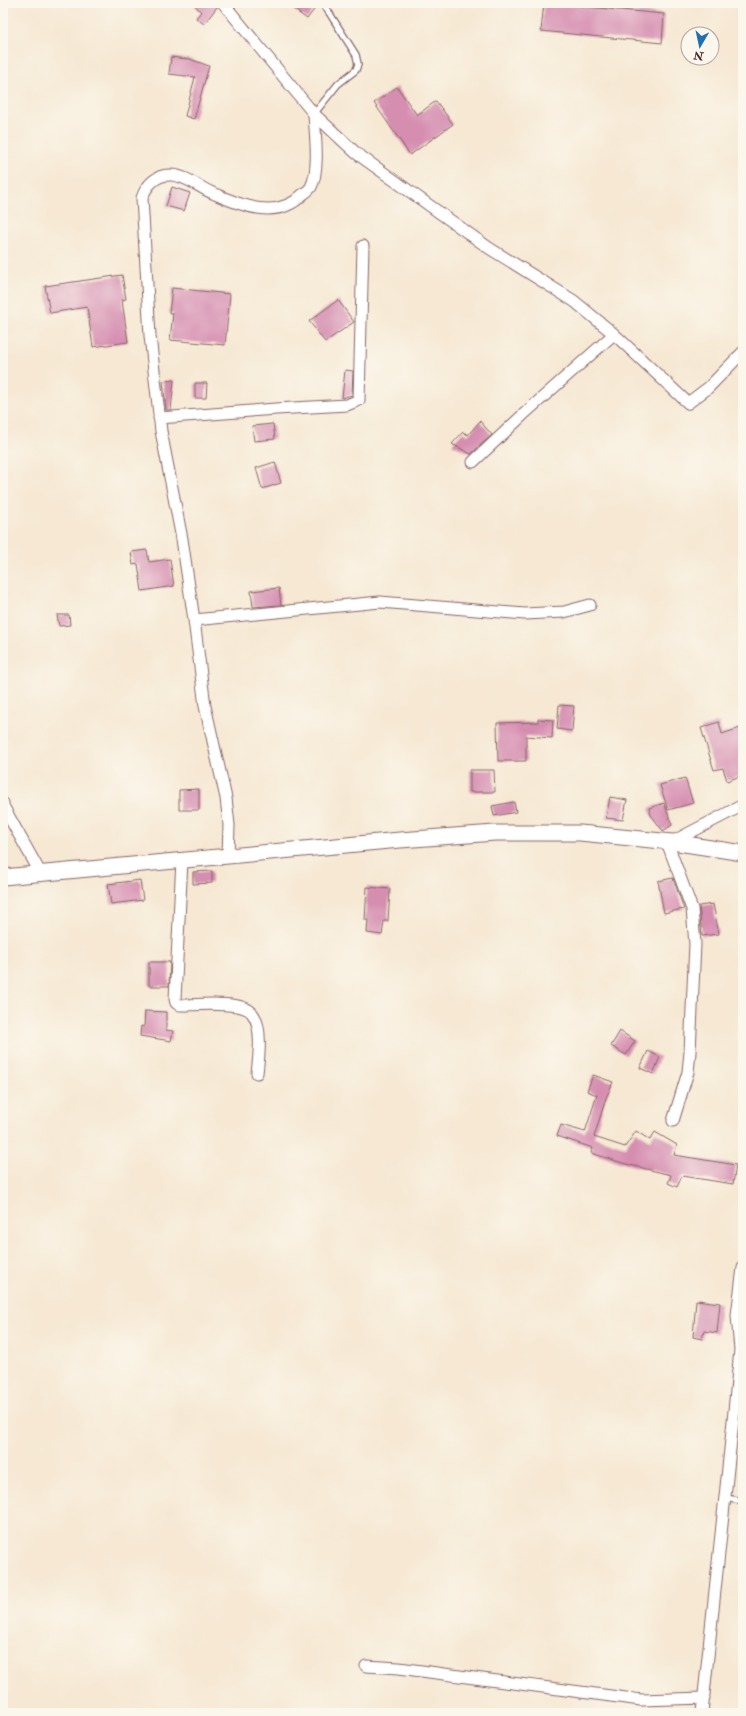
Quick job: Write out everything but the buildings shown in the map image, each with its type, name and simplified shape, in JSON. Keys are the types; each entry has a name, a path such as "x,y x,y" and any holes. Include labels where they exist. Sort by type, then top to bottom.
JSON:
{"main road":[{"path":"3,877 400,840 495,833 580,833 670,842 743,853"}],"street":[{"path":"223,3 314,114 356,154 488,248 574,300 614,334 688,403 708,388 743,352"},
{"path":"228,856 229,825 226,798 205,706 182,539 159,418 150,336 142,198 145,189 151,182 162,176 172,174 214,194 254,209 278,209 297,200 311,187 316,168 314,114"},
{"path":"159,418 347,405 359,400 363,246"},
{"path":"473,462 524,414 614,334"},
{"path":"194,620 380,602 525,614 564,612 590,604"},
{"path":"3,803 3,806 41,874"},
{"path":"673,1121 688,1072 695,944 692,910 670,842 743,805"},
{"path":"182,860 176,1003 180,1005 238,1006 245,1007 252,1012 258,1031 260,1049 257,1073"},
{"path":"702,1713 740,1350 737,1315 743,1268"},
{"path":"366,1666 398,1668 641,1700 704,1698"}],"lane":[{"path":"314,114 338,84 356,70 358,64 356,55 323,3"},
{"path":"725,1498 743,1501"}]}
